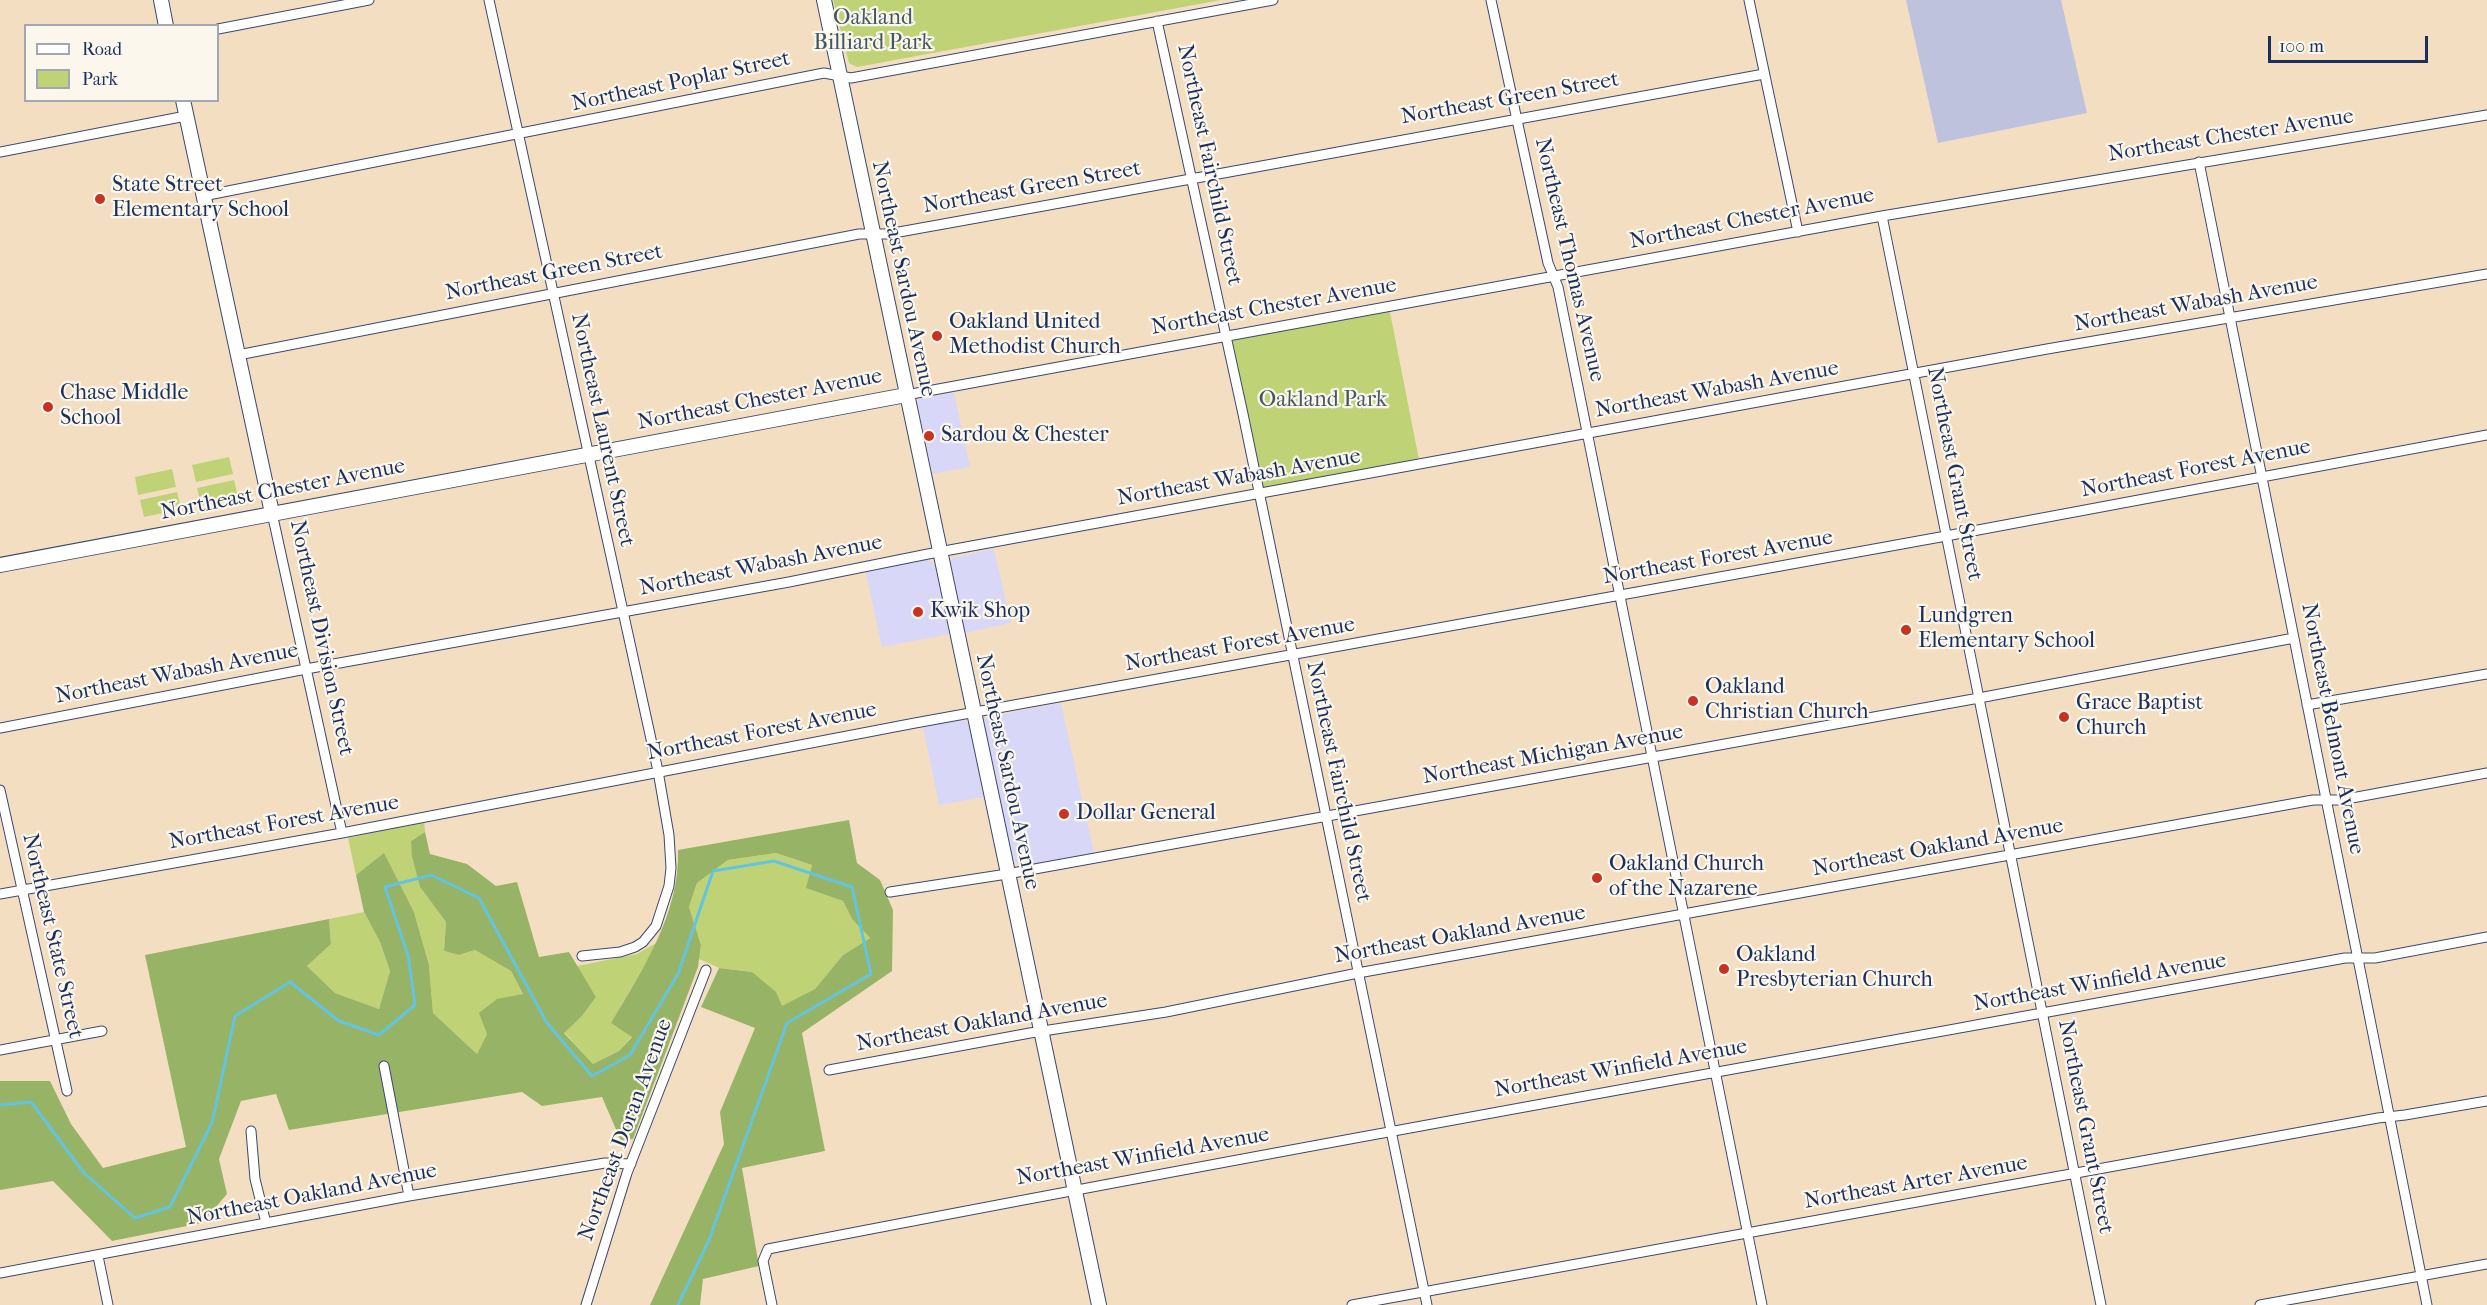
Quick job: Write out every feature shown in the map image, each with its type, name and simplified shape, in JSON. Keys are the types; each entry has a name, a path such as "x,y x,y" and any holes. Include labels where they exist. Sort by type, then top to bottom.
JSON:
{"street":[{"path":"161,0 166,24"},
{"path":"219,29 369,0"},
{"name":"Northeast Laurent Street","path":"489,0 658,771 669,835 671,868 669,886 656,926 643,942 626,951 582,956"},
{"name":"Northeast Sardou Avenue","path":"824,0 1099,1305"},
{"name":"Northeast Poplar Street","path":"204,196 824,73 851,78 1273,0"},
{"name":"Northeast Thomas Avenue","path":"1491,0 1548,263 1558,287 1762,1305"},
{"path":"1749,0 1798,232"},
{"name":"Northeast Fairchild Street","path":"1157,21 1227,337 1427,1305"},
{"name":"Northeast Green Street","path":"238,355 859,234 872,235 910,230 1764,74"},
{"name":"Northeast Division Street","path":"183,102 342,833"},
{"name":"Northeast Chester Avenue","path":"0,565 906,395 1882,216 2487,115"},
{"path":"0,152 186,116"},
{"name":"Northeast Belmont Avenue","path":"2199,162 2427,1305"},
{"name":"Northeast Grant Street","path":"1882,216 2100,1305"},
{"name":"Northeast Wabash Avenue","path":"0,728 306,669 1914,374 2230,317 2487,274"},
{"name":"Northeast Forest Avenue","path":"0,894 342,833 974,712 1946,537 2487,435"},
{"name":"Northeast Michigan Avenue","path":"890,892 1007,874 1979,698 2294,638"},
{"path":"2307,705 2487,674"},
{"name":"Northeast Oakland Avenue","path":"829,1070 1041,1031 1166,1012 1358,973 2313,800 2341,800 2487,773"},
{"name":"Northeast State Street","path":"0,790 67,1091"},
{"name":"Northeast Winfield Avenue","path":"772,1305 763,1261 768,1249 1075,1189 1716,1071 2345,958 2375,958 2487,937"},
{"name":"Northeast Doran Avenue","path":"586,1305 631,1164 706,970"},
{"path":"0,1050 102,1031"},
{"path":"384,1066 410,1196"},
{"name":"Northeast Arter Avenue","path":"1352,1305 2487,1101"},
{"path":"251,1131 255,1179 266,1223"},
{"name":"Northeast Oakland Avenue","path":"0,1274 410,1196 605,1163 631,1164"},
{"path":"98,1256 108,1305"},
{"path":"2260,1305 2487,1264"}],"shaded area":[{"path":"1906,0 2061,0 2087,113 1938,143"},
{"path":"954,393 970,467 932,474 917,401 921,398"},
{"path":"994,549 1011,623 964,633 950,563 952,558"},
{"path":"927,559 935,565 950,634 882,647 865,570"},
{"path":"1061,703 1094,853 1025,865 1018,864 1012,859 984,718"},
{"path":"960,720 966,721 970,727 984,797 939,805 923,727"}],"green space":[{"name":"Oakland Billiard Park","path":"833,0 1221,0 857,67 849,63"},
{"name":"Oakland Park","path":"1389,307 1420,465 1259,494 1227,337"},
{"path":"229,457 233,474 196,482 192,465"},
{"path":"172,469 176,487 138,495 135,477"},
{"path":"234,480 238,497 201,505 197,488"},
{"path":"177,492 181,509 144,517 140,500"},
{"path":"849,820 857,863 880,880 893,910 892,971 802,1033 825,1151 742,1168 759,1266 703,1279 700,1305 650,1305 724,1144 720,1112 755,1028 701,1007 719,968 752,972 776,992 782,1006 815,989 843,955 870,938 852,919 843,901 806,888 812,865 776,853 728,860 697,883 689,907 701,945 698,967 633,1139 621,1141 602,1097 542,1106 522,1092 289,1130 276,1094 241,1101 219,1159 227,1194 202,1223 112,1241 53,1181 0,1190 0,1081 50,1081 71,1124 103,1168 186,1147 145,955 329,919 331,944 307,966 335,993 379,1009 390,971 380,942 364,912 356,875 384,853 414,912 429,965 433,1013 477,1054 487,1034 479,1013 497,999 523,994 511,971 475,950 459,955 444,951 446,922 420,887 412,856 411,841 425,832 430,854 467,864 496,886 517,882 539,957 569,952 596,997 582,1016 564,1033 593,1064 619,1051 632,1037 611,1023 646,962 666,919 677,874 678,850"},
{"path":"424,821 425,832 411,841 420,887 446,922 444,951 459,955 475,950 511,971 523,994 497,1000 487,1034 477,1054 433,1013 429,965 414,912 384,854 356,875 348,838"},
{"path":"776,853 812,865 807,888 843,901 852,919 870,938 843,955 815,989 782,1007 752,972 719,968 699,959 701,945 689,907 697,883 728,860"},
{"path":"364,912 380,942 390,971 379,1009 335,993 307,966 331,944 329,919"},
{"path":"658,942 611,1023 632,1036 619,1051 593,1064 564,1032 582,1016 596,997 577,966 637,954"}],"waterway":[{"path":"0,1105 31,1102 84,1173 135,1218 170,1207 212,1123 235,1016 290,982 339,1021 379,1035 415,1005 408,955 385,887 431,875 479,898 547,1023 592,1076 630,1055 678,974 713,871 774,861 852,887 871,974 787,1023 709,1240 678,1305"}],"place":[{"name":"State Street Elementary School","path":"100,199"},
{"name":"Oakland United Methodist Church","path":"937,336"},
{"name":"Chase Middle School","path":"48,407"},
{"name":"Sardou & Chester","path":"929,436"},
{"name":"Kwik Shop","path":"918,612"},
{"name":"Lundgren Elementary School","path":"1906,630"},
{"name":"Oakland Christian Church","path":"1693,701"},
{"name":"Grace Baptist Church","path":"2064,717"},
{"name":"Dollar General","path":"1064,814"},
{"name":"Oakland Church of the Nazarene","path":"1597,878"},
{"name":"Oakland Presbyterian Church","path":"1724,969"}]}
